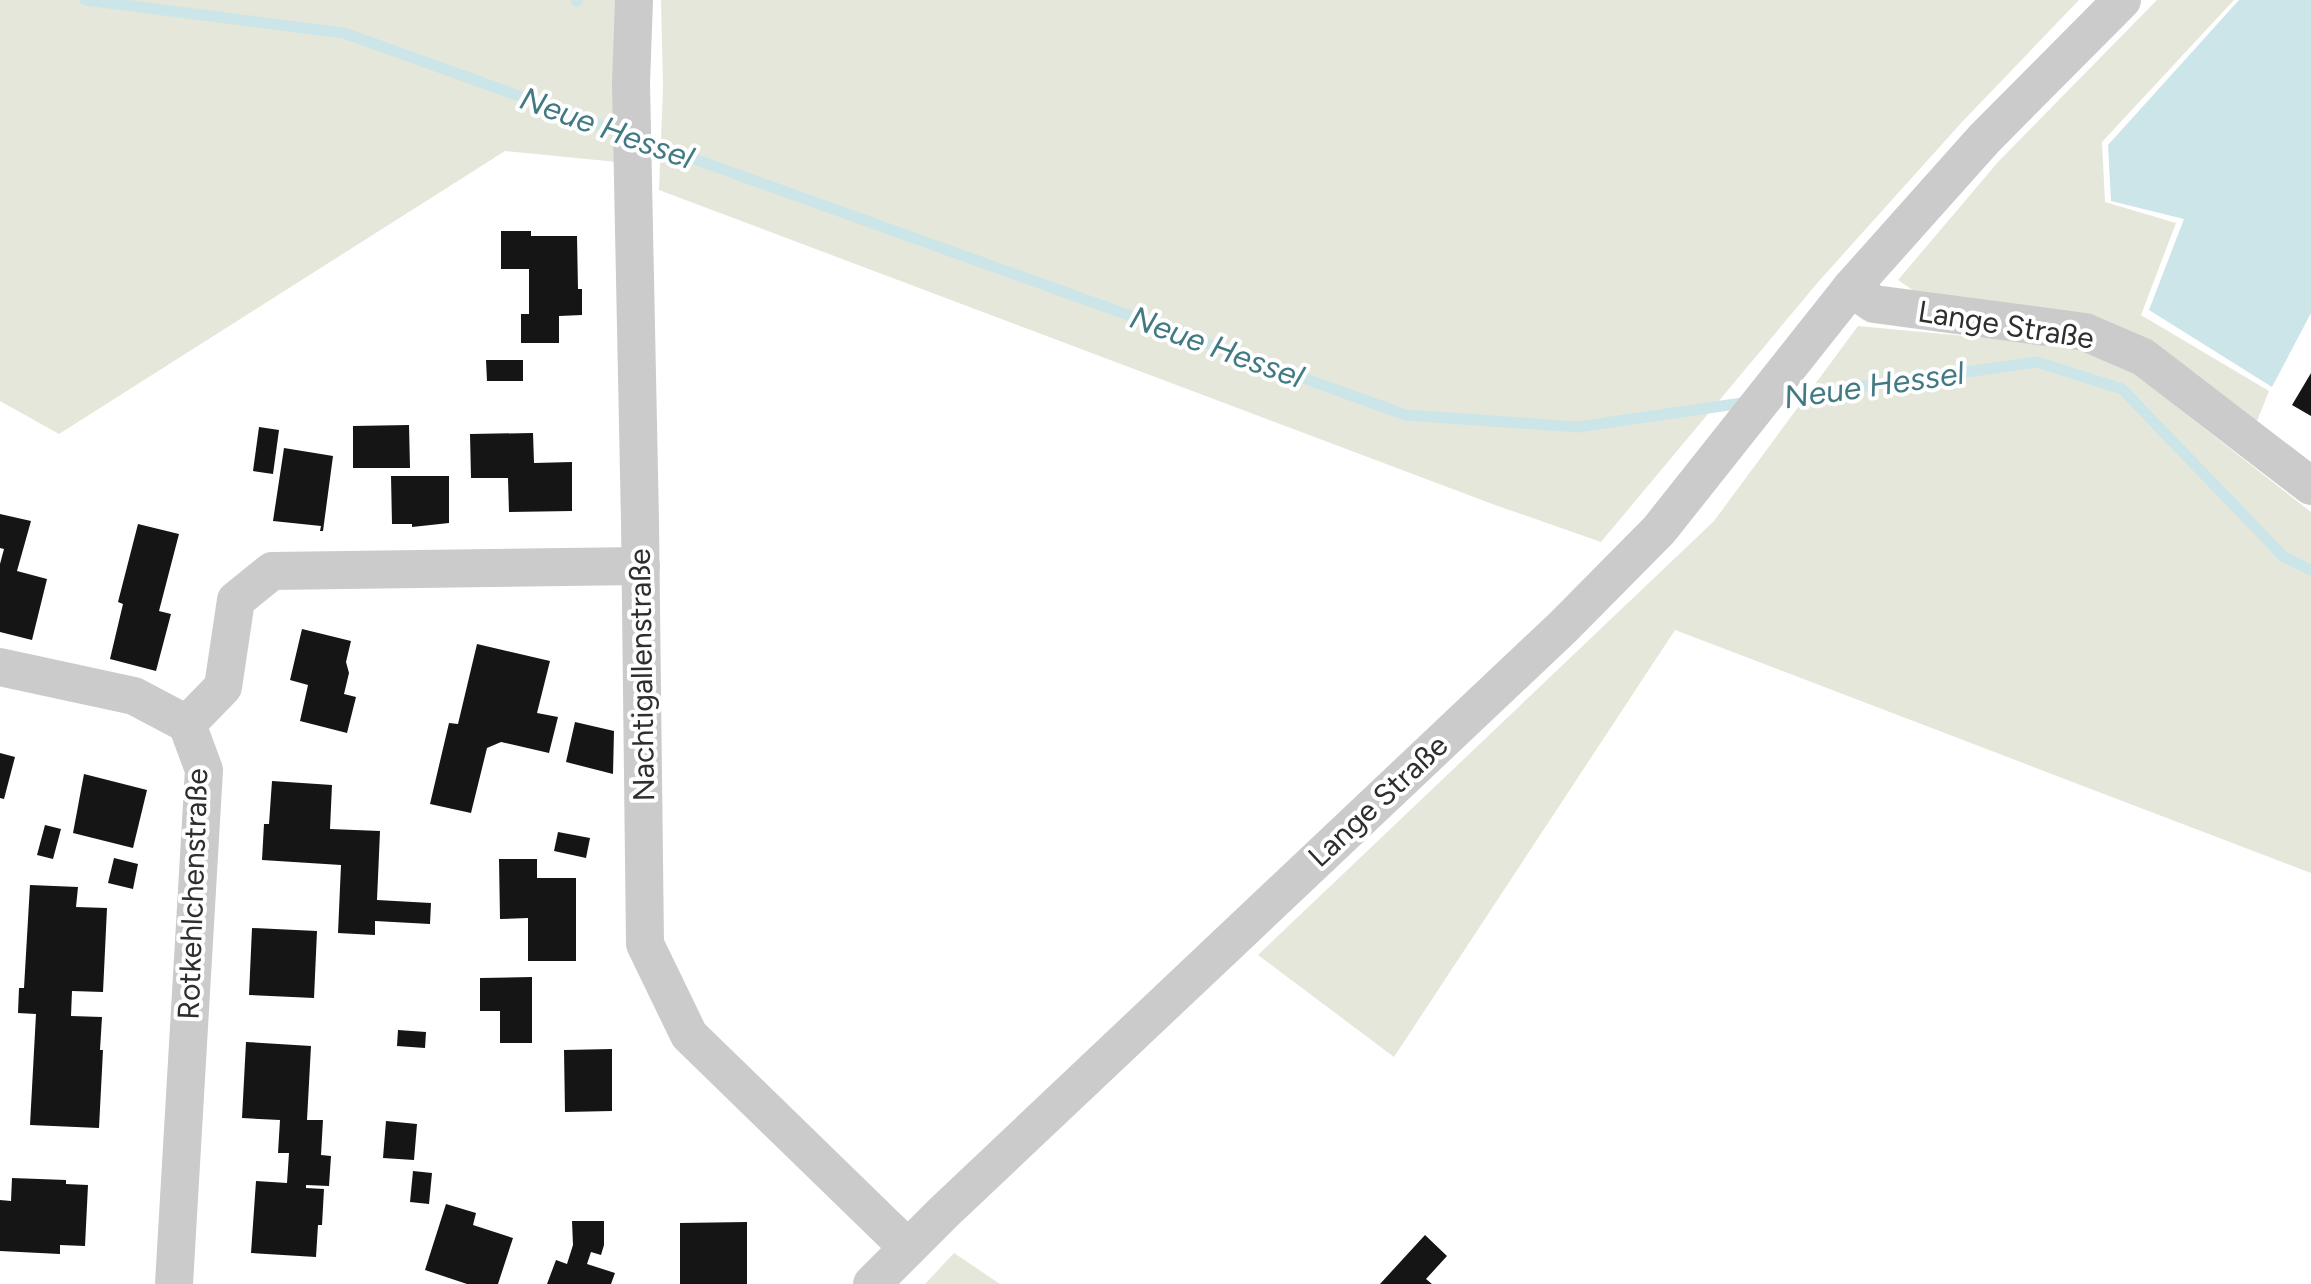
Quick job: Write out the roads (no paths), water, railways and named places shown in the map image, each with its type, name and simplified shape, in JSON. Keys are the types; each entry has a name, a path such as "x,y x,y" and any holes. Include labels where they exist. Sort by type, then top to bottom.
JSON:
{"street":[{"name":"Nachtigallenstraße","path":"634,0 631,83 645,944 689,1035 908,1248"},
{"name":"Lange Straße","path":"872,1284 1563,627 1659,530 1851,288 1984,139 2122,0"},
{"name":"Lange Straße","path":"1851,288 1874,304 2085,332 2143,357 2311,486"},
{"name":"Rotkehlchenstraße","path":"174,1284 204,770 187,724 223,687 236,600 272,571 641,566"},
{"path":"0,667 134,696 187,724"}],"water":[{"path":"2239,0 2311,0 2311,313 2272,387 2149,310 2184,219 2111,201 2108,145"}],"waterway":[{"name":"Neue Hessel","path":"85,0 344,33 1406,415 1578,427 1749,402"},
{"name":"Neue Hessel","path":"1774,399 2037,362 2122,389 2284,557 2311,570"}]}
